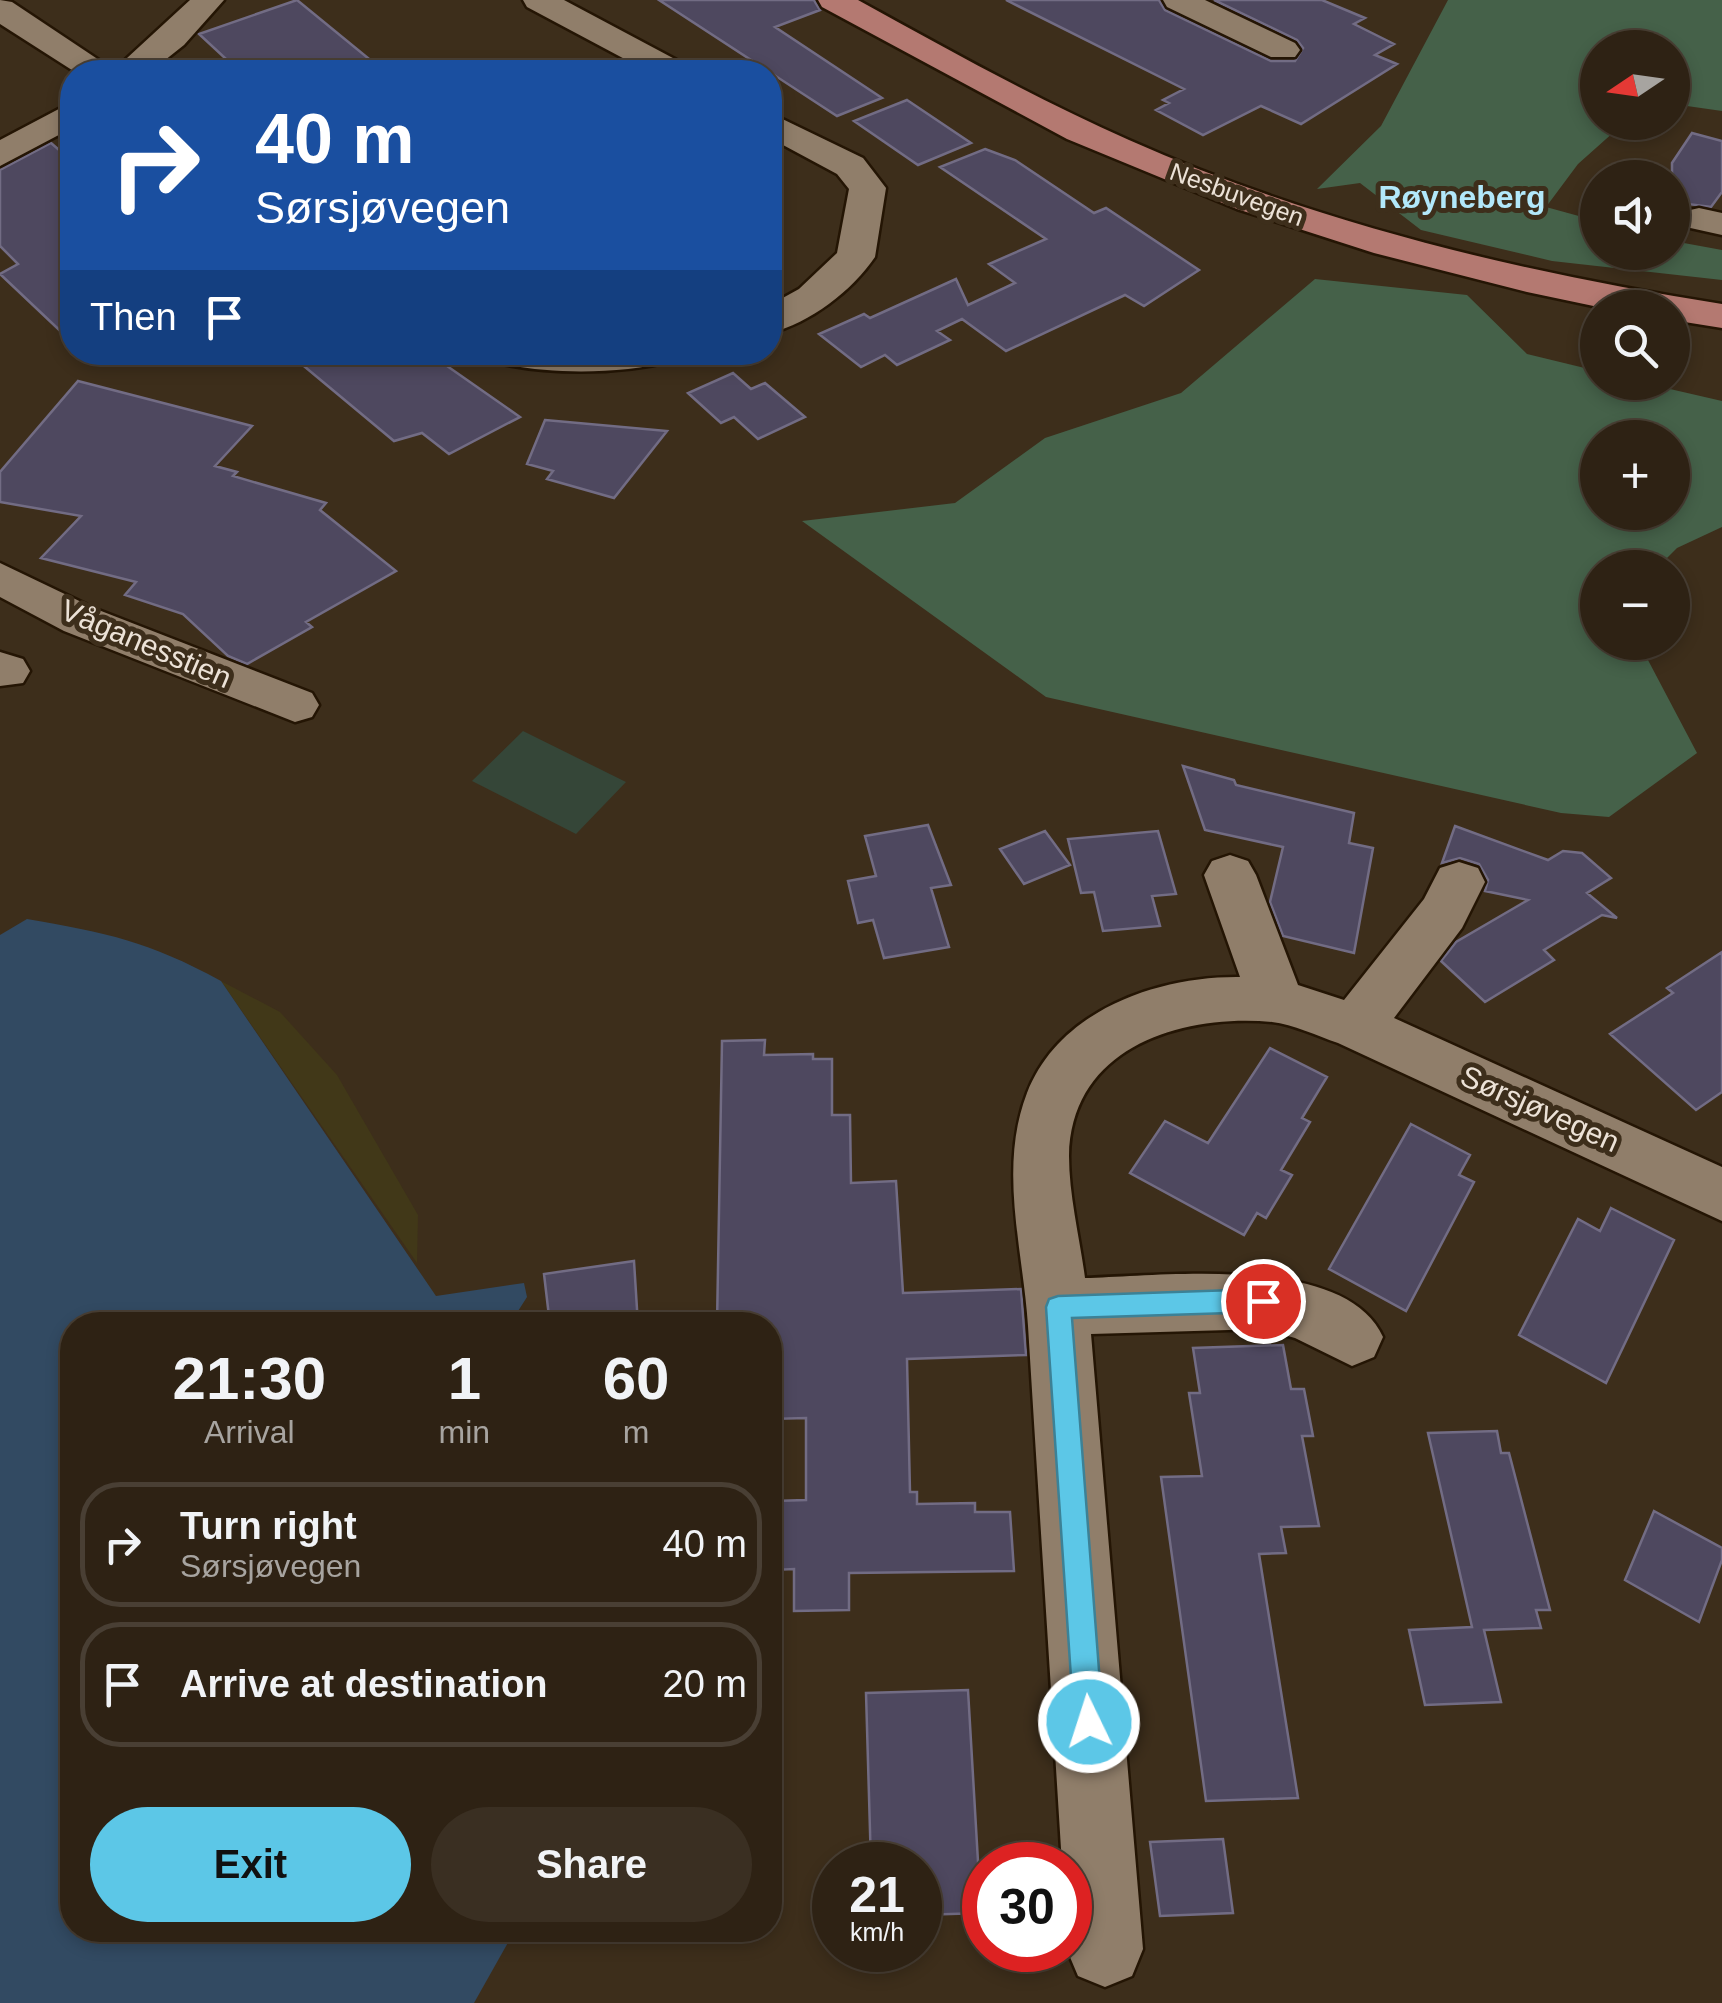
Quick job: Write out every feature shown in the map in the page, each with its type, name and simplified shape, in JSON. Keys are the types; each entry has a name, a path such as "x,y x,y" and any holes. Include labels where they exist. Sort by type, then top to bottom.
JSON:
{"main road":[{"name":"Nesbuvegen","path":"834,0 1070,126 1224,192 1452,261 1587,290"},
{"name":"Nesbuvegen","path":"1690,311 1722,316"}],"street":[{"path":"144,60 172,38 208,0"},
{"path":"539,0 652,60"},
{"path":"1179,0 1283,50"},
{"path":"0,9 79,60"},
{"path":"0,155 60,120"},
{"path":"782,130 850,166 868,188 856,257 812,297 782,315"},
{"name":"Våganesstien","path":"0,578 80,620 295,706"},
{"path":"1230,875 1276,1000"},
{"path":"1356,1026 1443,913 1459,882"},
{"name":"Sørsjøvegen","path":"1105,1949 1058,1307 1040,1155 1055,1094 1088,1050 1121,1024 1220,999 1276,1000 1356,1026 1619,1144 1722,1196"},
{"path":"1058,1307 1263,1301 1309,1314 1352,1337"}],"green space":[{"path":"1448,0 1722,0 1722,111 1690,106 1690,30 1580,30 1580,140 1605,140 1580,160 1546,207 1580,216 1580,264 1421,230 1360,183 1317,189 1381,126"},
{"path":"1690,244 1722,250 1722,280 1633,270 1690,270"},
{"path":"1315,279 1467,295 1527,354 1580,367 1580,400 1690,400 1690,394 1722,401 1722,527 1675,550 1580,550 1580,660 1648,660 1697,753 1609,817 1561,813 1046,697 802,521 955,503 1045,438 1181,393"},
{"path":"523,731 626,782 576,834 472,781"}],"sand":[{"path":"221,981 280,1012 337,1075 418,1215 417,1263"}],"water":[{"path":"27,919 81,929 171,956 221,981 436,1296 524,1283 527,1297 517,1312 60,1312 60,1942 508,1942 474,2003 0,2003 0,935"}],"building":[{"path":"297,0 370,60 227,60 199,34"},
{"path":"659,0 814,0 820,10 775,27 882,98 837,116 782,80 782,60 751,60"},
{"path":"1006,0 1159,0 1165,10 1271,61 1295,61 1303,48 1297,40 1214,0 1322,0 1365,18 1354,24 1394,44 1375,55 1397,64 1301,124 1261,106 1203,135 1156,110 1169,103 1163,100 1184,89"},
{"path":"907,100 971,143 918,165 854,121"},
{"path":"1692,133 1722,141 1722,192 1711,207 1690,204 1690,160 1674,160"},
{"path":"51,143 60,151 60,331 0,274 18,264 0,246 0,170"},
{"path":"985,149 1015,160 1094,213 1106,208 1199,270 1144,306 1125,295 1006,351 962,319 937,331 950,340 897,365 885,355 861,367 819,334 864,314 870,318 956,279 968,305 1015,283 989,264 1046,239 940,167"},
{"path":"303,365 446,365 520,417 449,454 422,433 394,441"},
{"path":"733,373 751,389 765,383 805,417 758,439 734,417 721,423 688,393"},
{"path":"78,381 252,426 215,466 237,472 233,476 326,503 320,510 396,571 306,622 312,627 247,664 228,656 183,614 125,595 136,582 41,558 81,516 0,502 0,472"},
{"path":"545,420 667,431 614,498 547,479 553,471 527,464"},
{"path":"1183,766 1234,780 1236,785 1354,813 1349,843 1373,848 1354,953 1283,936 1270,902 1283,847 1205,830"},
{"path":"928,825 951,885 931,888 949,947 884,958 873,920 858,923 848,881 876,876 865,836"},
{"path":"1455,826 1548,860 1563,851 1582,853 1611,878 1587,893 1617,918 1602,915 1544,950 1554,960 1485,1002 1441,961 1456,942 1528,900 1485,891 1488,880 1479,864 1460,858 1442,863"},
{"path":"1045,831 1070,865 1024,884 1000,849"},
{"path":"1158,831 1176,894 1152,896 1160,926 1103,931 1094,892 1081,893 1068,839"},
{"path":"1722,952 1722,1092 1696,1110 1610,1034 1673,993 1667,988"},
{"path":"765,1040 764,1055 813,1054 813,1059 832,1059 832,1115 850,1115 851,1183 896,1181 903,1293 1021,1289 1026,1355 907,1359 910,1492 917,1492 917,1504 975,1503 975,1512 1010,1512 1014,1571 849,1573 849,1610 794,1611 794,1569 782,1570 782,1501 806,1500 806,1418 782,1419 782,1312 717,1312 722,1041"},
{"path":"1270,1048 1327,1077 1302,1118 1310,1122 1281,1170 1292,1175 1266,1218 1257,1213 1244,1235 1130,1173 1165,1121 1208,1143"},
{"path":"1411,1124 1470,1155 1459,1175 1474,1182 1406,1311 1329,1269"},
{"path":"1611,1208 1674,1240 1606,1383 1519,1335 1578,1219 1600,1231"},
{"path":"634,1261 637,1312 548,1312 544,1274"},
{"path":"1283,1345 1291,1389 1304,1389 1313,1436 1302,1436 1319,1526 1281,1527 1286,1553 1259,1554 1298,1798 1206,1801 1161,1477 1202,1476 1189,1393 1200,1393 1193,1348"},
{"path":"1497,1431 1501,1453 1509,1453 1550,1610 1536,1610 1541,1628 1484,1630 1501,1702 1425,1705 1409,1630 1472,1627 1428,1433"},
{"path":"1654,1511 1722,1548 1722,1560 1699,1622 1625,1580"},
{"path":"968,1690 977,1842 962,1842 962,1914 942,1914 942,1842 870,1842 866,1693"},
{"path":"1223,1839 1233,1913 1160,1916 1150,1842"}],"district":[{"name":"Røyneberg","path":"1462,197"}],"route":[{"path":"1089,1722 1058,1307 1263,1301"}]}
